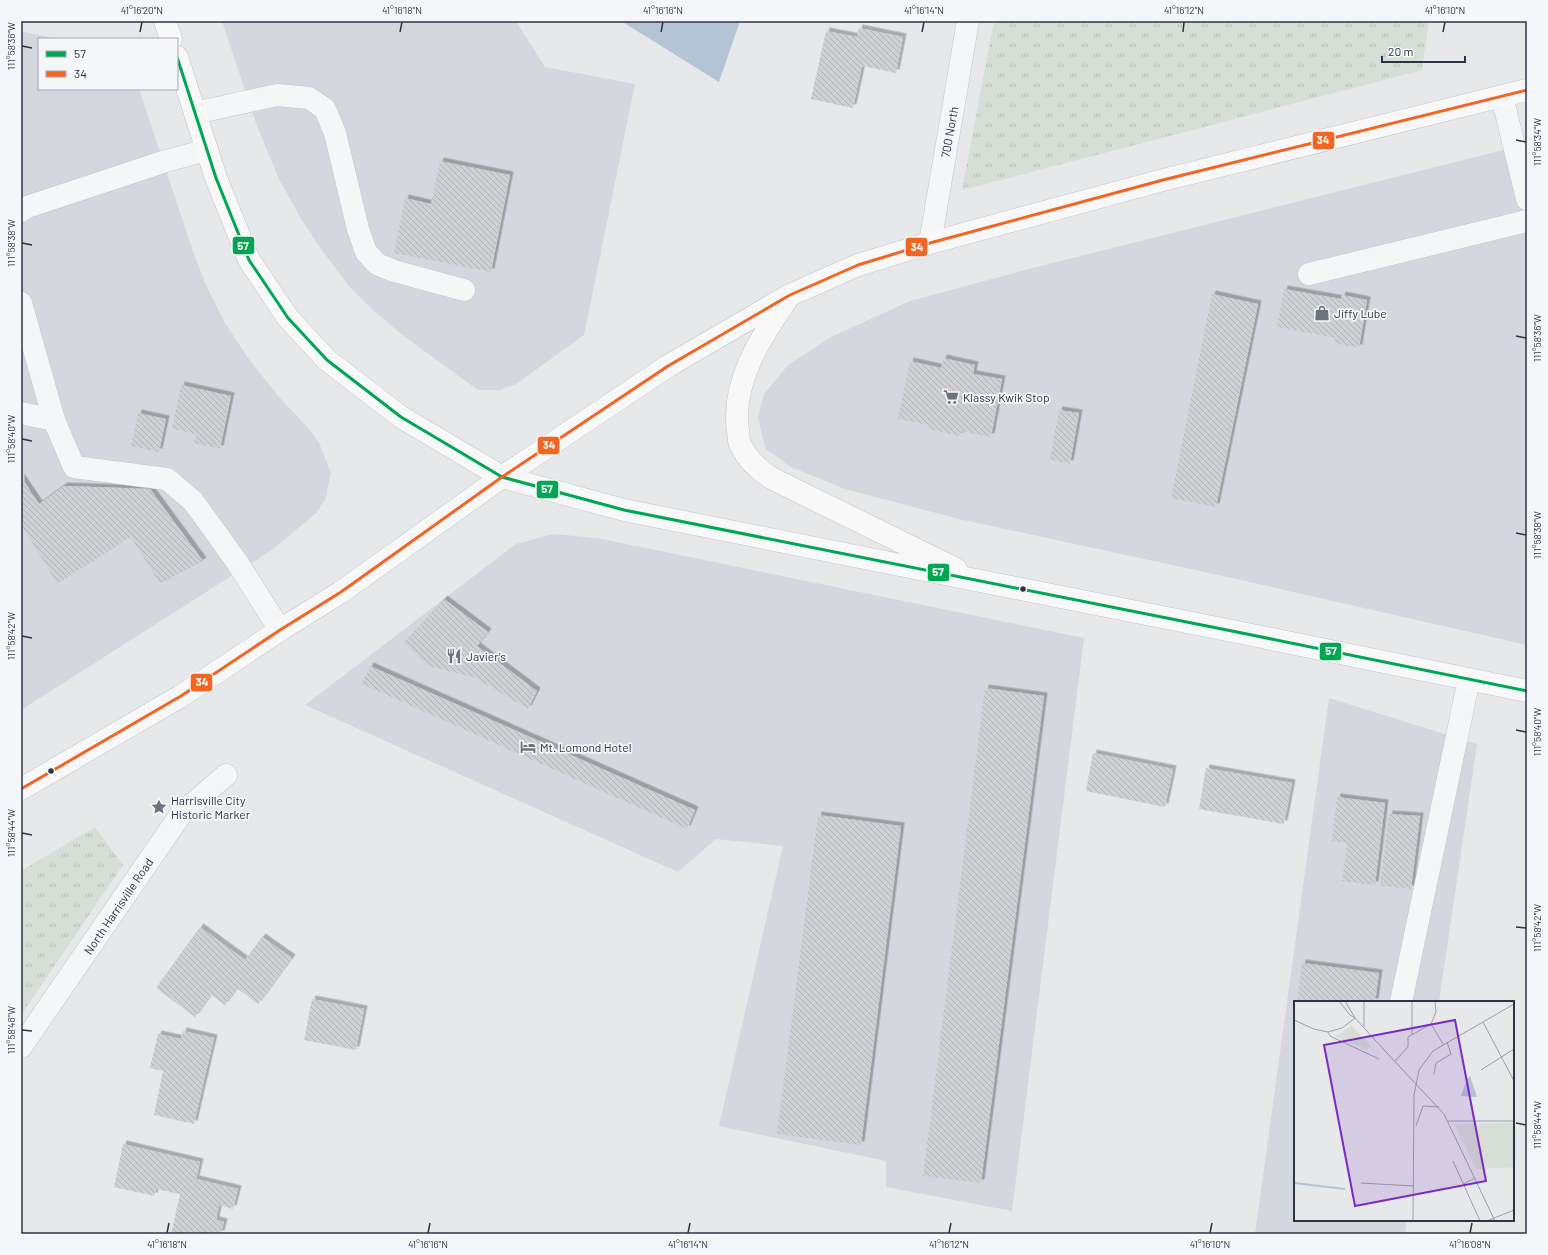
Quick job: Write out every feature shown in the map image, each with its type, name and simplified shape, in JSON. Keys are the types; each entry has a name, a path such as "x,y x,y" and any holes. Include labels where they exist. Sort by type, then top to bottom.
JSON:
{"main road":[{"path":"165,21 171,38"},
{"path":"178,60 206,150 249,260 288,318 327,360 401,417 502,477 624,510 1527,691"},
{"path":"21,789 181,696 280,630 341,592 502,477 668,366 790,295 858,265 930,243 1163,180 1527,90"},
{"path":"790,295 766,330 746,369 737,405 737,424 740,445 752,462 764,474 982,582"}],"street":[{"name":"700 North","path":"930,243 968,21"},
{"path":"195,113 277,95 309,98 325,109 335,133 358,229 366,252 377,264 394,271 464,290"},
{"path":"1502,96 1527,199"},
{"path":"21,211 27,207 166,161 206,150"},
{"path":"1309,274 1527,221"},
{"path":"21,303 54,420 74,467 167,479 193,501 241,568 280,630"},
{"path":"21,413 54,420"},
{"path":"1401,1001 1469,679"},
{"name":"North Harrisville Road","path":"21,1047 181,814 226,775"}],"shaded area":[{"path":"222,21 516,21 545,67 635,84 584,335 516,384 500,390 478,390 401,334 373,310 349,286 321,249 300,217 279,179 257,126"},
{"path":"21,31 52,38 38,38 38,90 139,90 190,243 205,283 225,323 248,358 278,396 309,429 319,443 331,473 325,500 316,513 272,550 21,710"},
{"path":"1527,144 1527,645 1223,576 959,519 845,489 791,467 766,449 758,417 764,394 788,365 831,337 910,301 1029,269"},
{"path":"553,534 597,538 1084,638 1012,1211 886,1187 886,1161 719,1126 783,846 716,839 678,872 305,705 516,544"},
{"path":"1329,698 1477,744 1439,1001 1294,1001 1294,1221 1407,1221 1405,1234 1255,1234"}],"green space":[{"path":"994,21 1429,21 1422,70 962,190"},
{"path":"95,827 123,865 21,1015 21,871"}],"water":[{"path":"621,21 740,21 719,82"}],"building":[{"path":"859,28 903,37 896,73 862,66 853,108 811,99 826,31 857,37"},
{"path":"440,161 510,175 491,272 394,253 405,198 431,204"},
{"name":"Jiffy Lube","path":"1284,289 1341,299 1342,295 1367,300 1359,348 1334,343 1335,338 1277,327"},
{"path":"1212,294 1258,304 1216,507 1171,498"},
{"path":"943,358 975,365 973,374 1002,379 991,437 961,431 960,436 928,429 929,425 898,419 910,361 941,368"},
{"path":"181,385 231,396 220,449 194,443 196,434 172,429"},
{"path":"1059,410 1079,413 1070,464 1050,460"},
{"path":"138,413 166,419 159,452 131,446"},
{"path":"21,477 39,504 64,486 150,489 203,561 160,584 131,537 57,584 21,524"},
{"name":"Javier's","path":"444,599 488,632 477,646 537,691 528,709 473,677 428,666 404,643"},
{"name":"Mt. Lomond Hotel","path":"370,666 695,810 687,829 362,684"},
{"path":"985,688 1044,696 981,1183 923,1176"},
{"path":"1093,753 1173,769 1165,807 1086,791"},
{"path":"1206,768 1292,783 1284,824 1199,809"},
{"path":"1337,797 1385,803 1375,885 1342,881 1347,843 1332,841"},
{"path":"1389,814 1420,816 1411,889 1380,886"},
{"path":"818,815 901,826 861,1145 777,1134"},
{"path":"200,927 245,960 262,937 292,958 258,1004 237,988 225,1005 211,995 195,1017 156,988"},
{"path":"1302,963 1379,973 1375,1001 1297,1001"},
{"path":"312,999 364,1009 356,1050 304,1040"},
{"path":"183,1031 214,1038 194,1124 154,1115 163,1071 150,1068 158,1034 181,1039"},
{"path":"123,1144 200,1162 196,1179 238,1189 233,1209 219,1205 216,1220 224,1222 221,1234 171,1234 180,1194 156,1189 154,1196 114,1187"}],"transit line":[{"name":"57","path":"178,60 216,178 249,260 288,318 327,360 401,417 502,477 624,510 1527,691"},
{"name":"34","path":"21,789 181,696 280,630 341,592 502,477 668,366 790,295 858,265 930,243 1163,180 1527,90"}],"place":[{"name":"Jiffy Lube","path":"1322,313"},
{"name":"Klassy Kwik Stop","path":"951,397"},
{"name":"Javier's","path":"454,656"},
{"name":"Mt. Lomond Hotel","path":"528,747"},
{"name":"Harrisville City Historic Marker","path":"159,807"}]}
